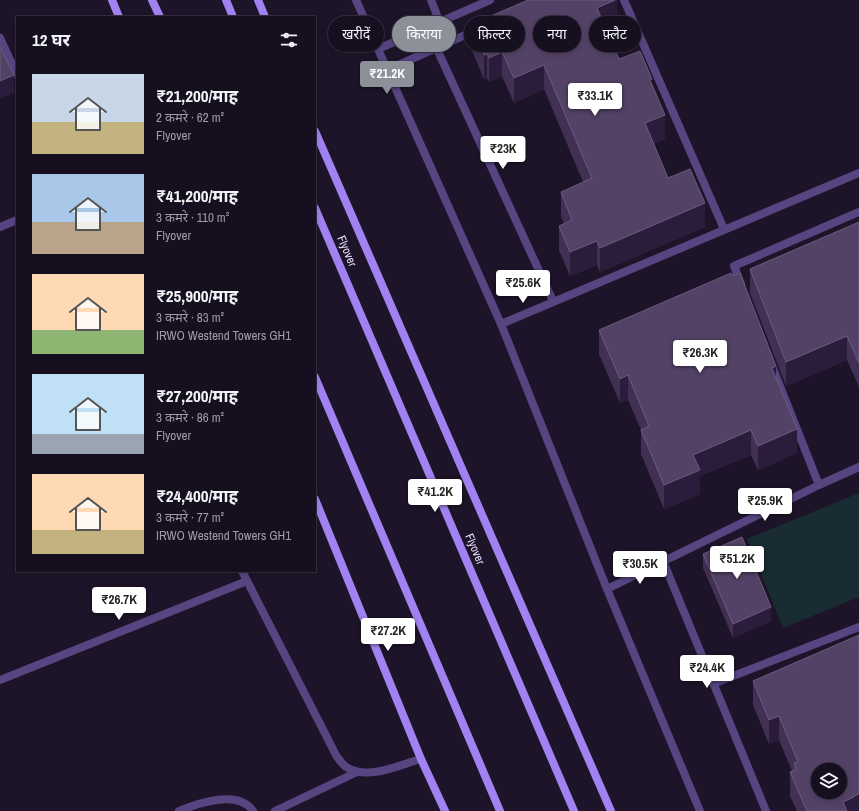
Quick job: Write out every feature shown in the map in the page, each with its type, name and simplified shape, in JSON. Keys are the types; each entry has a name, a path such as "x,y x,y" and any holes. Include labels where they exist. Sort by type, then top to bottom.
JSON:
{"main road":[{"path":"112,0 119,16"},
{"path":"152,0 160,16"},
{"path":"226,0 233,16"},
{"path":"258,0 265,16"},
{"path":"316,133 611,811"},
{"name":"Flyover","path":"316,210 574,811"},
{"path":"316,379 500,811"},
{"path":"316,501 421,759 445,811"}],"street":[{"path":"356,0 363,16"},
{"path":"431,0 437,16"},
{"path":"455,16 490,0"},
{"path":"624,0 724,229"},
{"path":"0,38 16,73"},
{"path":"379,52 501,324 607,589 700,811"},
{"path":"387,70 425,52"},
{"path":"438,52 553,301"},
{"path":"501,324 859,173"},
{"path":"745,296 734,266 859,212"},
{"path":"0,227 16,220"},
{"path":"771,361 819,485"},
{"path":"607,589 819,485 859,467"},
{"path":"663,561 715,684 766,811"},
{"path":"242,572 337,756 346,768 357,772 370,773 421,759"},
{"path":"1,678 247,581"},
{"path":"715,684 859,627"},
{"path":"275,811 357,772"},
{"path":"179,811 203,801 236,799 250,807 253,811"}],"shaded area":[{"path":"859,493 859,597 783,628 747,539"}],"building":[{"path":"528,0 615,0 597,8 600,16 589,16 589,52 616,52 619,59 640,52 652,79 650,80 665,115 645,123 668,178 690,169 705,203 600,248 597,241 570,252 559,226 572,220 561,192 592,178 544,65 514,78 502,52 525,52 525,16 491,16"},
{"path":"0,47 14,75 0,81"},
{"path":"483,52 502,52 489,58 487,54 484,55"},
{"path":"859,222 859,363 847,336 786,362 750,269"},
{"path":"731,273 733,276 740,273 776,366 772,368 797,429 758,446 751,430 693,455 700,470 664,485 641,430 649,426 628,375 620,379 599,330"},
{"path":"742,537 771,607 733,624 703,554"},
{"path":"859,635 859,794 843,802 847,811 807,811 790,772 796,769 794,763 798,762 779,716 769,720 753,681"}]}
